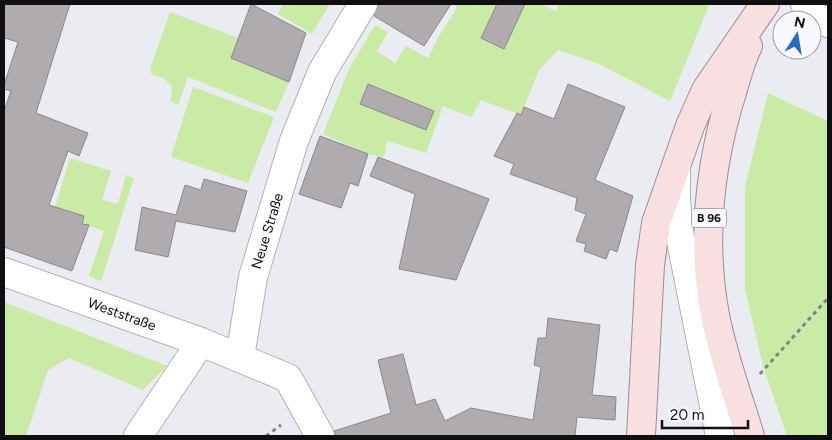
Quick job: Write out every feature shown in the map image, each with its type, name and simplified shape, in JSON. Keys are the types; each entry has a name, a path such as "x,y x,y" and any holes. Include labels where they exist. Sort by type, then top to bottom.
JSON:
{"main road":[{"path":"641,436 650,265 656,223 690,126 706,90 766,4"},
{"name":"B 96","path":"750,436 726,361 715,314 709,261 709,207 715,159 728,105 744,55 766,4"}],"street":[{"name":"Neue Straße","path":"240,357 253,277 294,141 322,72 363,4"},
{"path":"805,4 816,17 828,23"},
{"path":"676,165 678,226 720,436"},
{"name":"Weststraße","path":"4,272 240,357"},
{"path":"138,436 201,342"},
{"path":"240,357 288,378 320,436"}],"path":[{"path":"738,399 828,298"}],"green space":[{"path":"283,4 330,4 312,34 278,14"},
{"path":"453,4 497,4 481,38 504,48 525,4 541,4 556,11 559,4 709,5 670,101 599,64 558,50 539,70 521,115 481,100 471,117 443,106 426,153 387,141 384,157 368,154 323,134 349,69 375,25 388,32 377,51 395,63 406,46 428,58 439,36 457,8"},
{"path":"170,12 238,38 231,58 289,82 276,112 188,77 178,105 171,102 172,87 164,78 152,75 150,69"},
{"path":"193,87 274,117 248,183 171,157"},
{"path":"768,93 828,121 828,436 787,436 763,366 745,289 745,188"},
{"path":"14,132 26,195 55,207 70,158 111,171 102,200 118,204 126,175 134,178 101,281 89,276 104,231 82,224 84,216 75,213 72,220 4,195 4,158"},
{"path":"4,302 167,366 143,390 69,358 48,370 26,436 4,436"}],"building":[{"path":"4,4 70,4 36,113 88,133 79,156 68,151 49,205 84,216 82,224 89,225 72,271 4,247 4,111 11,91 4,89 4,85 18,42 4,38"},
{"path":"251,4 306,33 289,82 231,58"},
{"path":"379,4 451,4 424,46 374,16"},
{"path":"497,4 525,4 504,49 481,38"},
{"path":"368,84 434,111 426,130 360,104"},
{"path":"568,84 625,107 595,180 633,196 617,252 610,249 606,259 584,251 586,244 576,241 586,214 575,210 577,198 510,174 514,164 494,156 517,113 521,115 524,107 554,119"},
{"path":"320,136 368,154 358,186 350,183 341,208 299,194"},
{"path":"378,157 489,199 456,280 399,269 415,194 370,176"},
{"path":"204,179 247,191 235,232 176,221 168,257 135,250 142,207 176,215 185,185 201,190"},
{"path":"548,318 600,325 592,395 616,397 615,420 577,417 575,436 336,436 334,431 391,413 378,360 403,354 416,405 435,399 445,421 471,408 533,420 541,367 534,365 538,338 546,338"}]}
